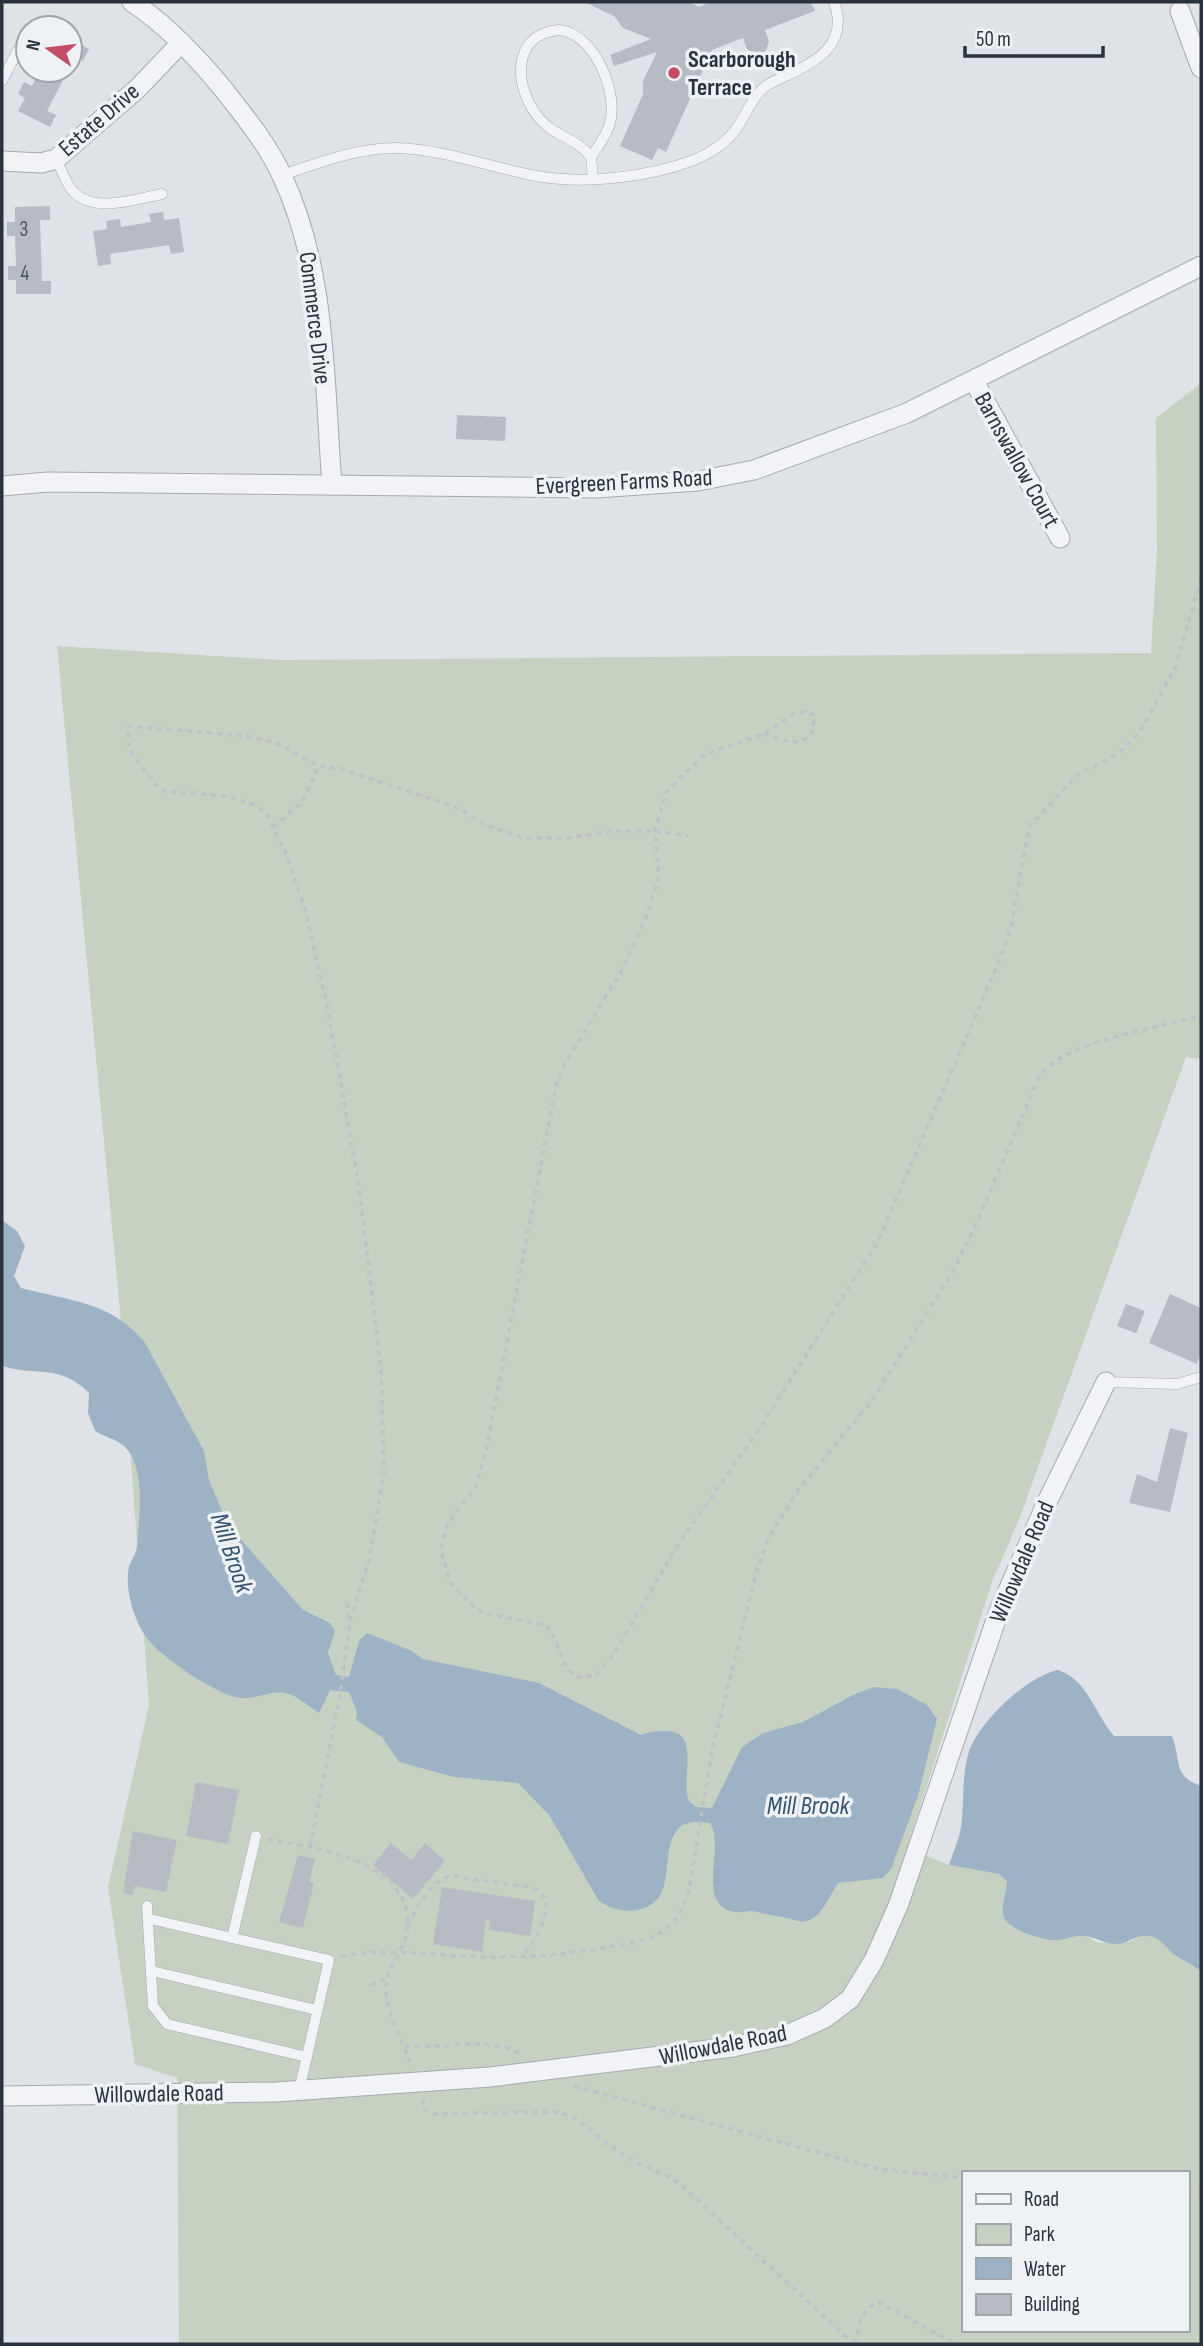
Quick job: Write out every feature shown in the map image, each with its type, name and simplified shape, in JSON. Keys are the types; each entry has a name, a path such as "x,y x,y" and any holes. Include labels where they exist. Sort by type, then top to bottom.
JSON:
{"street":[{"name":"Commerce Drive","path":"132,2 199,59 247,119 282,175 308,248 318,297 332,485"},
{"path":"1180,11 1199,56"},
{"name":"Estate Drive","path":"2,161 41,163 56,159 138,88 181,43"},
{"name":"Evergreen Farms Road","path":"2,486 48,482 596,488 698,481 754,470 907,413 974,382 1201,266"},
{"name":"Barnswallow Court","path":"974,382 1060,538"},
{"name":"Willowdale Road","path":"2,2096 299,2091 546,2072 722,2049 786,2035 825,2018 850,1999 868,1972 898,1906 1004,1599 1047,1502 1106,1382"}],"lane":[{"path":"282,175 342,156 392,148 433,153 546,178 593,178 683,164 721,145 736,129 763,88 810,65 830,46 838,17 834,2"},
{"path":"591,157 578,143 541,120 525,90 520,70 522,60 533,39 545,33 560,30 577,34 588,43 598,61 612,111 608,129 591,157 593,178"},
{"path":"2,81 14,58"},
{"path":"56,159 71,189 89,202 115,203 162,194"},
{"path":"1106,1382 1177,1384 1201,1377"},
{"path":"232,1938 256,1836"},
{"path":"147,1906 150,1919 153,2006 167,2024 306,2057"},
{"path":"150,1919 329,1960 299,2091"},
{"path":"152,1971 317,2010"}],"path":[{"path":"764,734 789,741 801,741 813,732 814,716 808,712 795,713 764,734 719,747 698,760 666,792 655,831 659,876 648,913 622,970 563,1067 556,1086 534,1211 494,1395 485,1456 476,1486 448,1522 442,1541 446,1571 460,1595 488,1615 545,1625 556,1640 568,1669 584,1678 600,1672 614,1654 675,1549 756,1434 877,1243 1001,957 1012,922 1029,827 1077,775 1119,753 1140,732 1176,666 1201,578"},
{"path":"310,1847 340,1695 350,1621 360,1594 379,1513 385,1442 381,1371 359,1186 327,1005 305,909 285,851 266,813 243,801 194,792 164,791 155,784 128,750 128,726 264,740 289,748 319,765 341,769 435,800 464,811 483,824 523,838 567,838 612,831 655,831 688,836"},
{"path":"273,827 302,802 319,765"},
{"path":"329,1960 344,1955 433,1952 520,1957 621,1945 650,1938 666,1929 686,1899 723,1703 757,1570 769,1537 793,1497 871,1402 950,1278 966,1248 1040,1077 1048,1065 1076,1049 1201,1015"},
{"path":"347,1602 350,1621"},
{"path":"407,1927 427,1894 450,1876 536,1888 544,1898 543,1923 535,1942 520,1957"},
{"path":"371,1985 386,1978"},
{"path":"404,2046 503,2046 517,2051 546,2072 592,2092 860,2165 901,2174 962,2178"},
{"path":"855,2344 864,2314 871,2304 878,2302 956,2344"}],"green space":[{"path":"1201,383 1201,1059 1186,1057 1020,1517 992,1582 907,1848 949,1865 999,1874 1008,1881 1003,1908 1004,1918 1012,1926 1058,1940 1069,1936 1087,1936 1099,1943 1129,1942 1141,1935 1152,1936 1165,1943 1176,1956 1201,1971 1201,2344 179,2344 177,2078 135,2064 108,1887 149,1705 120,1311 57,646 281,660 1151,653 1157,550 1156,418"}],"water":[{"name":"Mill Brook","path":"2,1220 17,1231 25,1246 14,1276 21,1288 103,1310 131,1328 144,1341 204,1451 209,1480 228,1525 303,1610 330,1623 335,1631 328,1653 336,1675 349,1677 359,1641 367,1633 412,1651 423,1659 539,1683 641,1735 660,1731 678,1734 687,1748 689,1801 696,1807 712,1808 742,1747 763,1733 803,1722 853,1695 874,1687 897,1689 927,1705 937,1719 918,1796 891,1869 883,1878 838,1883 818,1914 806,1921 751,1911 735,1912 723,1907 716,1899 713,1887 715,1845 710,1823 693,1822 681,1826 672,1839 664,1885 653,1904 635,1910 614,1909 599,1901 549,1815 518,1783 454,1777 399,1762 382,1737 356,1720 357,1712 349,1692 330,1690 319,1713 285,1693 244,1698 230,1695 218,1691 179,1667 145,1635 135,1617 129,1596 129,1567 137,1547 140,1508 139,1479 131,1454 120,1443 95,1431 88,1413 89,1393 78,1384 58,1374 2,1366"},
{"path":"1058,1670 1077,1681 1084,1689 1114,1736 1172,1736 1181,1772 1201,1786 1201,1971 1174,1954 1158,1939 1149,1936 1114,1944 1087,1936 1051,1940 1028,1934 1013,1927 1004,1918 1007,1881 999,1874 949,1865 960,1831 965,1771 973,1743 981,1729 1004,1703 1032,1681"}],"building":[{"name":"Scarborough Terrace","path":"584,2 688,2 699,7 711,2 811,2 815,11 765,30 769,41 763,60 747,49 743,38 712,50 666,152 658,148 652,160 620,146 643,94 643,81 657,52 614,66 610,55 651,39 623,28 614,16"},
{"path":"84,46 89,49 84,59"},
{"path":"23,84 61,84 47,111 56,115 50,127 18,111 25,98 18,94"},
{"path":"50,206 50,220 40,220 42,281 51,281 51,294 16,294 16,280 8,280 8,266 16,266 15,236 7,236 7,222 15,222 15,207"},
{"path":"163,212 164,220 179,218 184,252 171,254 169,245 110,254 111,264 98,266 93,231 107,229 106,221 120,219 121,227 151,222 149,214"},
{"path":"457,415 506,417 505,441 456,439"},
{"path":"1170,1294 1201,1308 1201,1353 1197,1364 1149,1343"},
{"path":"1126,1304 1145,1311 1136,1333 1117,1326"},
{"path":"1170,1428 1188,1433 1170,1512 1129,1503 1137,1474 1157,1482"},
{"path":"196,1782 239,1790 228,1844 186,1836"},
{"path":"133,1831 177,1840 166,1892 135,1886 133,1895 123,1893"},
{"path":"391,1843 411,1860 425,1843 445,1861 413,1899 373,1865"},
{"path":"298,1855 315,1859 309,1882 314,1883 303,1928 279,1922"},
{"path":"442,1887 535,1901 530,1936 489,1930 490,1921 486,1920 482,1952 433,1944"}],"place":[{"name":"Scarborough Terrace","path":"674,73"}]}
